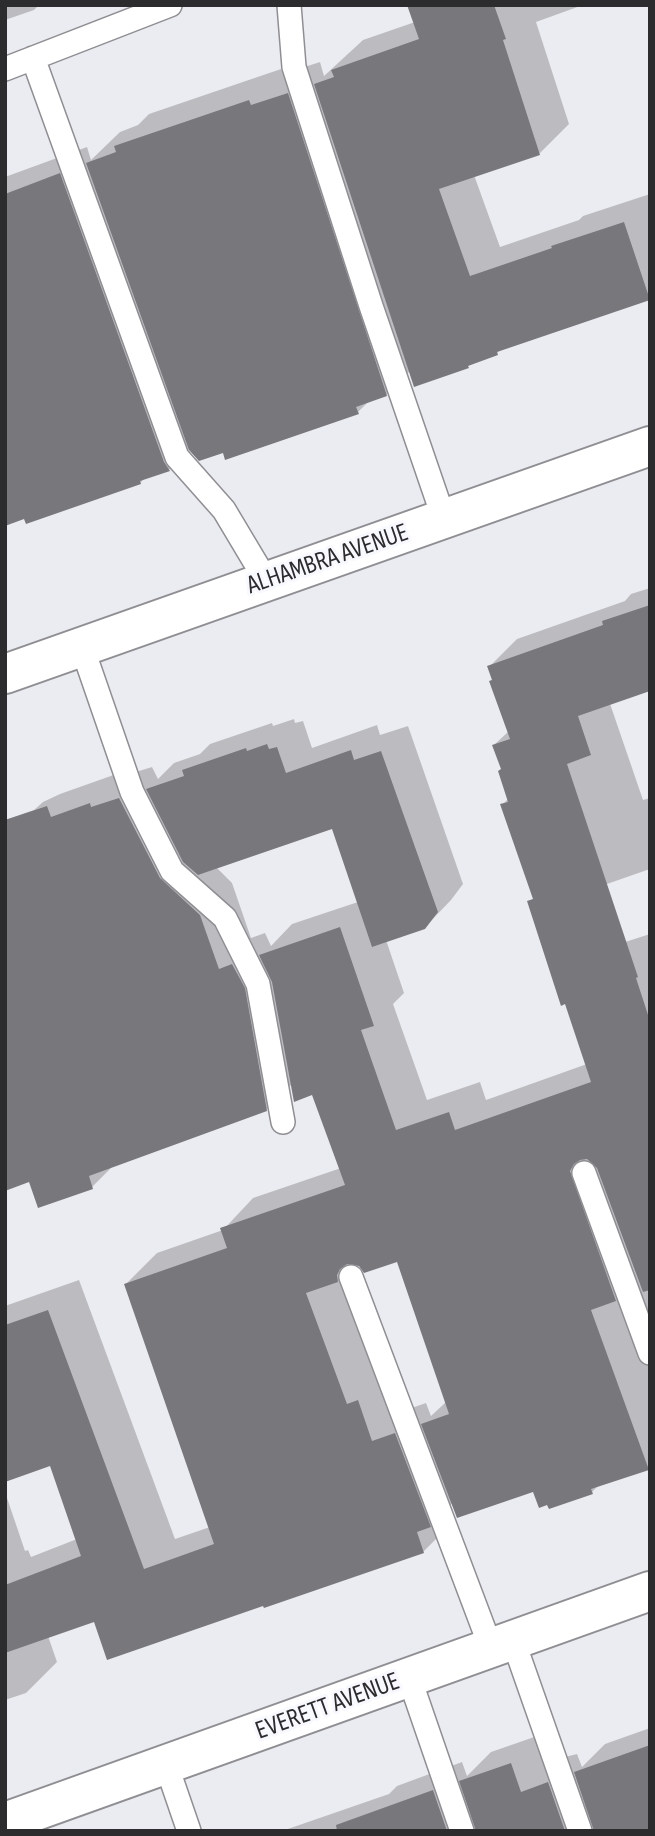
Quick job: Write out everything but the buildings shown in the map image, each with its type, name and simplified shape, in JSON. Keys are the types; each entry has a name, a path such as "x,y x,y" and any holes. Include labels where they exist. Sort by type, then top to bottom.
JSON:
{"street":[{"name":"ALHAMBRA AVENUE","path":"5,674 650,446"},
{"name":"EVERETT AVENUE","path":"5,1822 650,1591"}],"lane":[{"path":"5,69 170,5"},
{"path":"289,5 294,67 371,306 444,519"},
{"path":"33,58 177,457 225,510 267,582"},
{"path":"82,647 132,792 172,871 225,918 258,984 283,1122"},
{"path":"584,1173 650,1353"},
{"path":"351,1277 580,1831"},
{"path":"409,1677 462,1831"},
{"path":"166,1764 189,1831"}]}
